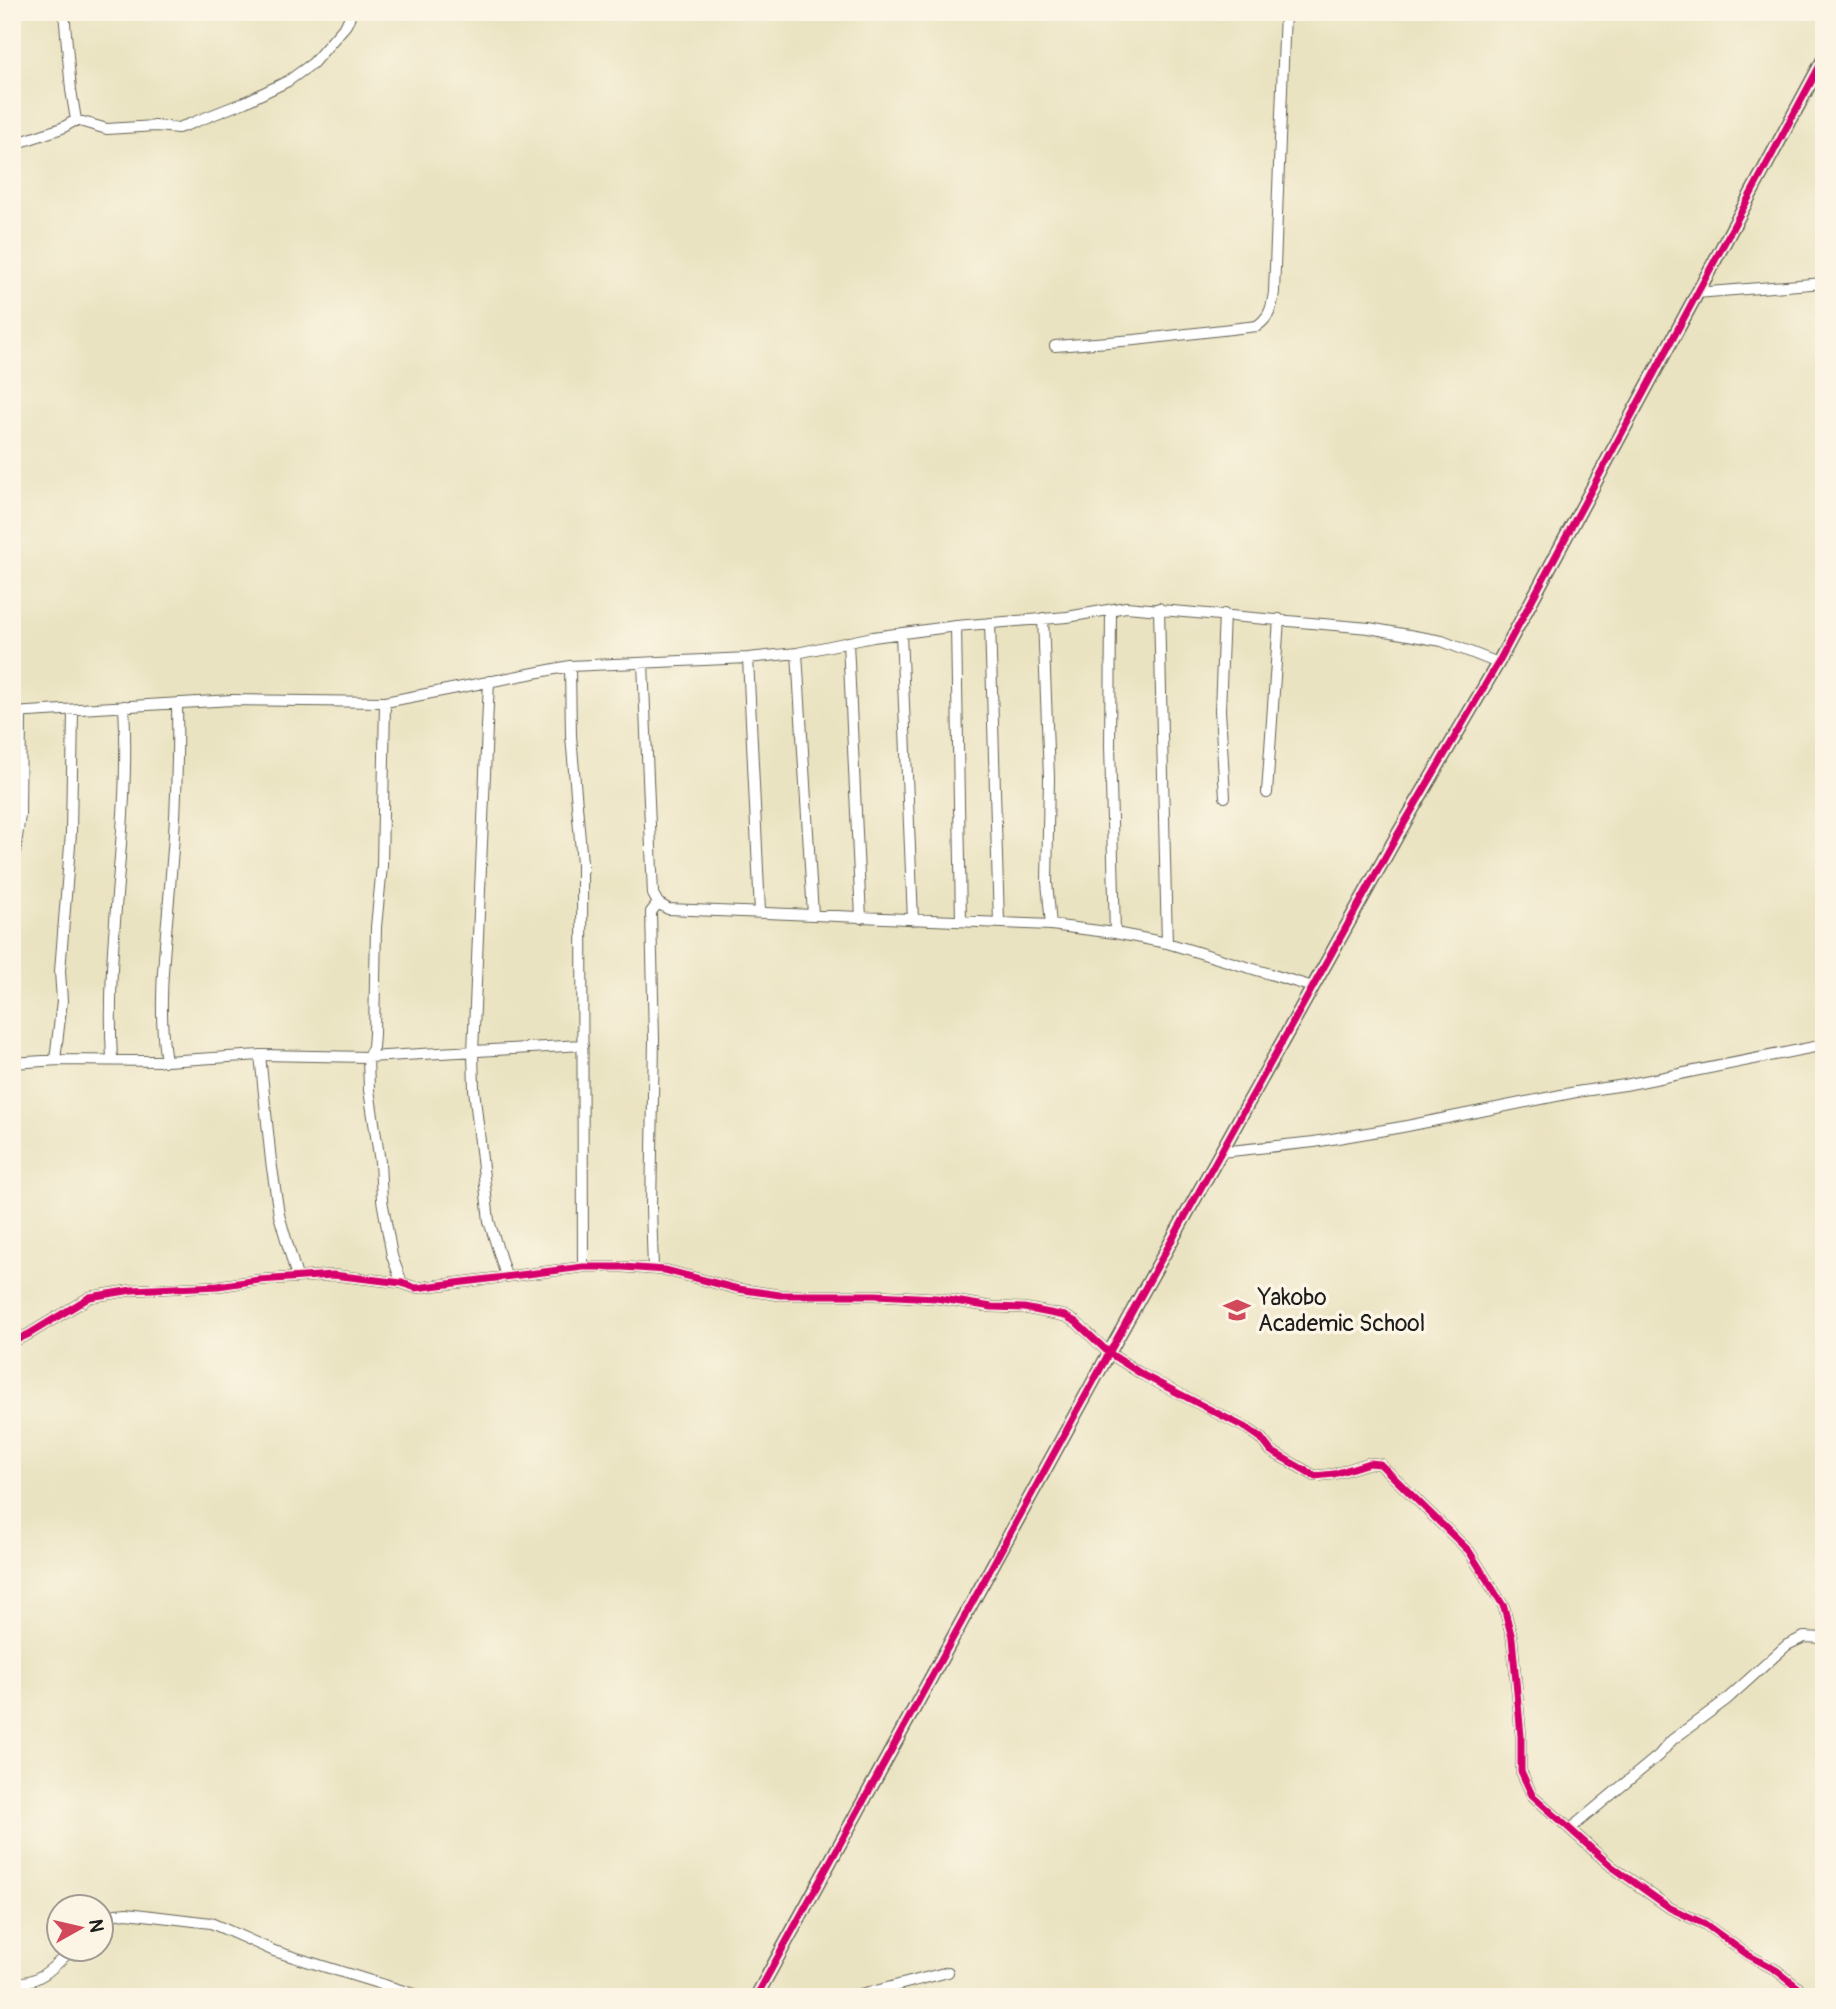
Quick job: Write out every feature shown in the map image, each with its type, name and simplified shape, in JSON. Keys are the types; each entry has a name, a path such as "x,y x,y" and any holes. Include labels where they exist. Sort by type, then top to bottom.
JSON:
{"street":[{"path":"64,12 76,120"},
{"path":"12,145 62,128 76,120 107,129 155,126 178,128 187,125 288,81 313,63 346,25 352,12"},
{"path":"1055,346 1257,326 1266,320 1272,308 1274,292 1285,12"},
{"path":"756,1997 1109,1353 1398,834 1497,663 1824,58"},
{"path":"1696,293 1824,283"},
{"path":"12,876 20,814 16,713 232,700 385,702 570,666 748,658 797,653 901,633 1126,607 1369,628 1428,638 1497,663"},
{"path":"1159,608 1167,943"},
{"path":"1111,610 1110,746 1115,933"},
{"path":"1224,614 1220,710 1225,797"},
{"path":"1043,618 1051,925"},
{"path":"1267,793 1279,619"},
{"path":"990,623 999,923"},
{"path":"956,626 961,921"},
{"path":"901,633 913,920"},
{"path":"848,642 861,918"},
{"path":"797,653 813,915"},
{"path":"748,658 760,912"},
{"path":"643,663 653,894 658,903 668,908 1051,925 1167,943 1313,987"},
{"path":"570,666 571,736 582,863 583,1267"},
{"path":"489,681 473,1052 474,1089 489,1221 506,1276"},
{"path":"385,702 382,866 376,927 374,1034 373,1047 368,1057 369,1090 380,1162 382,1200 392,1256 402,1283"},
{"path":"166,1061 161,1032 164,949 178,775 177,703"},
{"path":"112,1059 110,1007 124,789 124,706"},
{"path":"55,1060 62,1001 60,971 71,833 73,711"},
{"path":"653,1269 651,1208 654,1039 651,912 658,903"},
{"path":"12,1063 112,1059 166,1061 260,1055 368,1057 583,1045"},
{"path":"1221,1152 1314,1142 1390,1129 1576,1092 1625,1086 1824,1045"},
{"path":"260,1055 279,1215 297,1277"},
{"path":"12,1342 96,1295 132,1290 207,1287 333,1275 402,1283 416,1288 583,1267 653,1269 693,1276 738,1289 780,1295 936,1298 1065,1316 1076,1322 1109,1353 1143,1375 1248,1429 1261,1437 1271,1451 1315,1476 1334,1474 1369,1463 1380,1464 1469,1551 1504,1607 1514,1650 1521,1771 1532,1795 1611,1866 1658,1900 1717,1932 1739,1949 1788,1978 1810,1997"},
{"path":"1570,1829 1659,1755 1672,1741 1726,1700 1780,1650 1804,1637 1824,1638"},
{"path":"116,1914 211,1923 274,1951 423,1997"},
{"path":"12,1983 30,1983 40,1979 56,1964"},
{"path":"853,1997 948,1972"}],"cycle path":[{"path":"756,1997 1109,1353 1398,834 1498,663 1824,58"},
{"path":"12,1342 90,1297 132,1290 218,1286 333,1275 402,1283 416,1288 583,1267 665,1270 738,1289 780,1295 936,1298 992,1307 1024,1308 1065,1316 1076,1322 1109,1353 1143,1375 1248,1429 1261,1438 1271,1451 1315,1476 1334,1474 1369,1463 1380,1464 1469,1551 1504,1607 1512,1638 1521,1736 1521,1771 1532,1795 1611,1866 1670,1908 1705,1924 1748,1955 1776,1970 1810,1997"}],"place":[{"name":"Yakobo Academic School","path":"1237,1310"}]}
